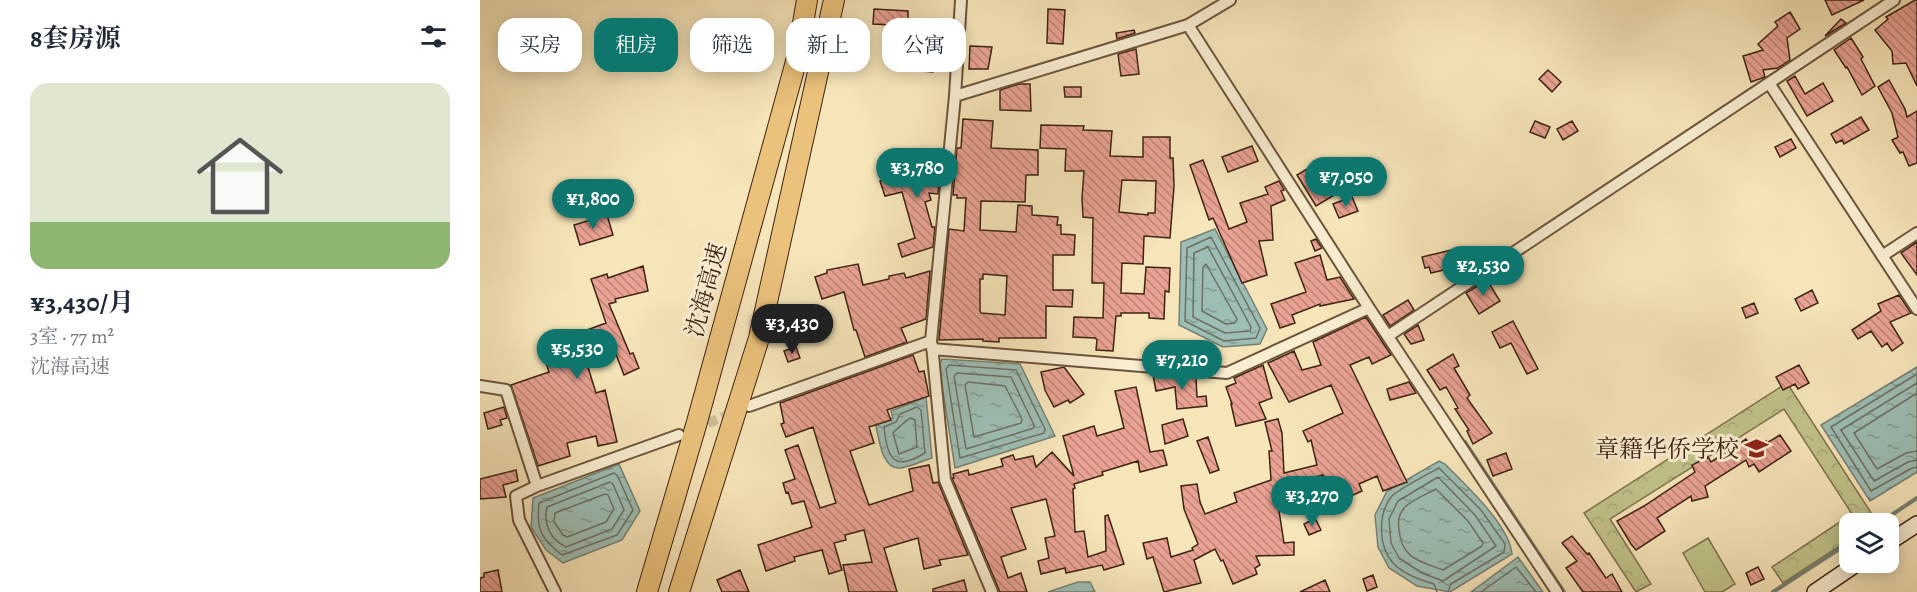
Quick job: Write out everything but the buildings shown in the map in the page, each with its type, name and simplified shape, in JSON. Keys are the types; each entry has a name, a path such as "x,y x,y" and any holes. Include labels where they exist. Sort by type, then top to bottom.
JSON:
{"highway":[{"name":"沈海高速","path":"646,592 697,422 797,58 807,0"},
{"path":"680,592 759,338 834,0"}],"street":[{"path":"961,0 955,96 932,345 945,480 992,592"},
{"path":"955,96 1188,25 1230,0"},
{"path":"1388,336 1894,0"},
{"path":"1188,25 1369,308 1557,592"},
{"path":"1769,83 1917,309"},
{"path":"1882,256 1917,233"},
{"path":"749,406 932,345 1227,373 1369,308"},
{"path":"480,386 506,390 537,486"},
{"path":"555,592 519,520 516,496 537,486 679,435"},
{"path":"1899,536 1917,524"},
{"path":"1815,592 1843,573"}],"green space":[{"path":"1787,383 1871,513 1851,513 1784,409 1610,519 1651,584 1636,592 1584,513"},
{"path":"1839,523 1839,547 1783,583 1772,567"},
{"path":"1708,538 1735,584 1722,592 1705,592 1683,553"}],"water":[{"path":"1215,229 1267,329 1260,344 1223,347 1179,325 1181,242"},
{"path":"942,359 1020,364 1055,436 955,468 939,366"},
{"path":"1917,367 1917,472 1870,501 1821,425"},
{"path":"926,397 932,458 900,468 894,467 889,464 882,451 875,422 893,418 891,411"},
{"path":"1439,461 1464,483 1495,518 1509,542 1512,554 1450,592 1417,586 1389,568 1378,547 1375,515 1387,491"},
{"path":"619,464 640,511 622,540 563,563 546,550 531,527 533,498"},
{"path":"1518,557 1543,592 1471,592"},
{"path":"1078,582 1090,582 1095,592 1048,592"}],"waterway":[{"path":"1465,442 1564,592"},
{"path":"1894,513 1917,498"},
{"path":"1773,592 1839,549"}],"tunnel":[{"path":"694,429 735,412"}],"place":[{"name":"章籍华侨学校","path":"1757,449"}]}
